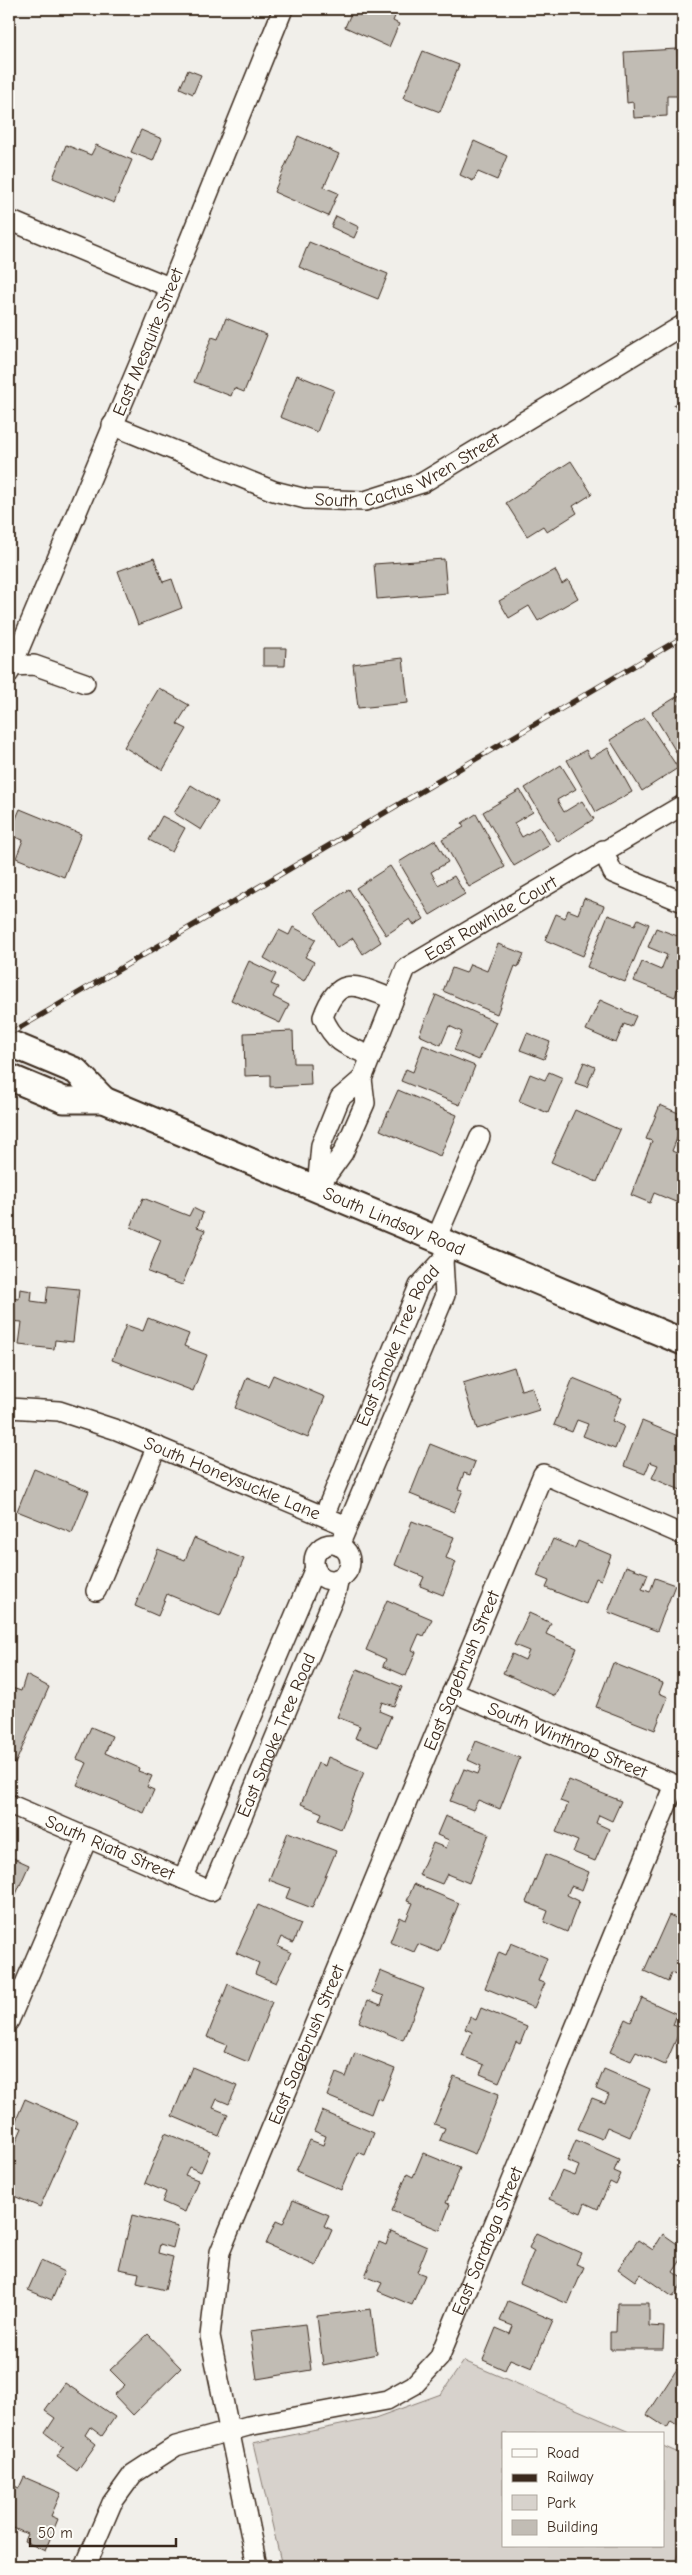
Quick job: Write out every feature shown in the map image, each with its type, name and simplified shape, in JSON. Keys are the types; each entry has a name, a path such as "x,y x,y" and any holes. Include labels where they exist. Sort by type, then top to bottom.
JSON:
{"main road":[{"name":"South Lindsay Road","path":"9,1043 76,1071 104,1100"},
{"name":"South Lindsay Road","path":"9,1077 64,1100 104,1100 317,1190 443,1248 683,1342"}],"street":[{"name":"East Mesquite Street","path":"10,670 283,9"},
{"path":"9,220 169,287"},
{"name":"South Cactus Wren Street","path":"112,425 274,491 306,499 365,501 422,483 683,325"},
{"path":"10,670 34,665 85,683"},
{"name":"East Rawhide Court","path":"317,1190 321,1145 340,1098 362,1079 406,968 603,850 683,805"},
{"path":"603,850 613,873 683,902"},
{"path":"371,1056 343,1045 330,1034 323,1017 330,997 340,988 358,986 393,999"},
{"path":"443,1248 480,1137"},
{"name":"East Smoke Tree Road","path":"324,1516 419,1286 443,1248"},
{"name":"East Smoke Tree Road","path":"339,1546 445,1295 443,1248"},
{"name":"South Honeysuckle Lane","path":"9,1408 59,1411 117,1430 347,1526"},
{"path":"96,1591 157,1446"},
{"name":"East Sagebrush Street","path":"230,2430 210,2336 220,2252 543,1474 683,1535"},
{"path":"333,1544 339,1546 347,1553 349,1559 348,1570 339,1578 328,1579 322,1577 315,1568 315,1556 322,1547 333,1544"},
{"name":"East Smoke Tree Road","path":"183,1879 315,1568"},
{"name":"East Smoke Tree Road","path":"211,1891 300,1681 336,1592 339,1578"},
{"path":"272,1669 300,1681"},
{"name":"South Winthrop Street","path":"452,1692 679,1786"},
{"path":"246,1729 274,1740"},
{"name":"East Saratoga Street","path":"230,2430 387,2400 414,2385 439,2358 679,1786"},
{"name":"South Riata Street","path":"9,1804 211,1891"},
{"path":"9,2021 87,1839"},
{"path":"85,2566 112,2503 133,2474 176,2446 230,2430 257,2566"}],"green space":[{"path":"464,2361 629,2432 502,2432 502,2548 664,2548 664,2446 683,2455 683,2541 673,2566 282,2566 253,2443 375,2418 441,2394"}],"building":[{"path":"353,9 398,9 393,21 399,24 389,47 345,27"},
{"path":"677,49 680,96 667,96 667,116 634,118 633,102 627,103 624,52"},
{"path":"423,51 459,65 440,112 403,98"},
{"path":"188,70 201,75 193,94 180,88"},
{"path":"141,130 162,139 153,161 131,152"},
{"path":"298,136 339,154 324,187 338,193 328,216 274,192"},
{"path":"474,141 507,156 497,180 478,172 473,181 460,175"},
{"path":"66,145 91,155 96,145 132,160 114,203 53,178"},
{"path":"336,216 359,227 354,238 331,227"},
{"path":"309,242 388,274 378,299 299,267"},
{"path":"226,318 267,335 244,392 234,388 231,396 194,382 212,337 218,339"},
{"path":"297,375 334,390 317,432 280,417"},
{"path":"683,399 683,420 674,405"},
{"path":"571,461 592,494 573,506 577,513 547,532 543,526 527,536 506,503"},
{"path":"154,558 163,582 172,579 182,608 138,625 118,571"},
{"path":"444,559 447,593 377,599 374,564"},
{"path":"555,570 562,584 568,580 578,598 538,621 529,606 509,618 499,601"},
{"path":"263,648 286,648 285,666 263,666"},
{"path":"403,658 408,703 358,708 353,664"},
{"path":"159,688 189,705 177,724 187,729 163,770 124,747"},
{"path":"683,693 683,758 681,760 652,712"},
{"path":"645,718 678,768 642,791 610,740"},
{"path":"608,748 632,792 596,812 567,760 586,750 590,758"},
{"path":"561,765 576,789 557,800 564,812 582,801 594,819 558,842 525,788"},
{"path":"191,785 218,802 201,830 174,813"},
{"path":"520,790 533,812 514,823 522,837 539,827 550,845 514,866 483,812"},
{"path":"20,809 81,834 64,877 16,858 23,840 9,835"},
{"path":"476,814 505,867 469,887 442,839 464,827 462,823"},
{"path":"162,816 185,828 172,852 149,840"},
{"path":"435,840 448,862 431,872 438,885 454,876 465,894 430,915 399,862"},
{"path":"390,866 424,919 414,925 410,919 386,935 356,888"},
{"path":"349,889 381,942 363,954 353,938 337,948 315,912"},
{"path":"584,898 604,906 583,956 545,940 556,914 565,918 568,910 578,914"},
{"path":"608,915 635,925 638,919 649,924 625,982 587,967"},
{"path":"293,927 316,939 305,957 314,962 304,981 264,958 279,930 289,935"},
{"path":"656,928 683,938 683,975 675,997 634,981 642,962 661,970 667,955 648,947"},
{"path":"498,944 524,954 518,967 515,966 497,1014 443,991 452,968 466,973 470,964 487,971"},
{"path":"249,961 276,974 271,984 278,987 273,997 289,1005 280,1023 231,1000"},
{"path":"436,995 496,1022 479,1060 454,1050 462,1032 449,1026 441,1045 419,1035"},
{"path":"600,1000 636,1016 631,1027 624,1024 616,1043 586,1030"},
{"path":"293,1031 294,1063 310,1063 311,1085 270,1087 270,1075 245,1076 244,1033"},
{"path":"527,1033 550,1042 544,1059 520,1050"},
{"path":"423,1045 475,1066 460,1105 401,1081 406,1069 413,1072"},
{"path":"584,1062 595,1067 587,1087 575,1083"},
{"path":"549,1072 563,1078 548,1113 519,1101 530,1074 545,1080"},
{"path":"398,1090 457,1115 440,1156 380,1130"},
{"path":"660,1105 683,1115 683,1123 672,1151 683,1156 683,1205 654,1193 650,1203 631,1195 652,1141 646,1139"},
{"path":"575,1110 620,1130 597,1182 551,1162"},
{"path":"143,1198 189,1216 193,1208 203,1213 197,1227 205,1230 182,1285 148,1272 161,1240 131,1227"},
{"path":"48,1286 79,1289 73,1342 55,1340 54,1349 19,1345 22,1322 9,1321 11,1298 19,1299 20,1289 32,1291 31,1301 46,1303"},
{"path":"148,1318 189,1334 184,1346 207,1355 193,1391 112,1360 126,1325 143,1331"},
{"path":"514,1367 521,1390 532,1387 539,1410 477,1429 463,1383"},
{"path":"273,1375 325,1397 308,1438 235,1408 247,1377 268,1386"},
{"path":"573,1378 622,1398 612,1421 624,1426 615,1449 583,1436 588,1424 577,1420 572,1432 554,1425"},
{"path":"642,1421 683,1438 681,1466 683,1466 683,1491 652,1478 658,1465 650,1462 645,1474 624,1466"},
{"path":"430,1444 475,1462 470,1475 464,1473 458,1489 463,1490 454,1512 410,1494"},
{"path":"34,1469 89,1491 72,1533 17,1511"},
{"path":"412,1521 454,1537 446,1558 456,1562 443,1595 420,1586 424,1577 395,1565"},
{"path":"194,1538 244,1559 220,1616 167,1594 158,1616 135,1606 158,1549 185,1560"},
{"path":"553,1539 575,1548 578,1541 611,1555 601,1580 596,1578 586,1604 546,1588 549,1581 537,1576"},
{"path":"626,1566 648,1574 642,1589 650,1592 655,1578 675,1585 657,1631 608,1612"},
{"path":"387,1600 432,1619 424,1636 419,1634 412,1650 416,1652 406,1676 383,1666 386,1659 366,1650"},
{"path":"529,1613 551,1623 546,1634 577,1648 555,1696 503,1673 512,1654 525,1660 529,1651 514,1645"},
{"path":"613,1663 663,1683 659,1693 668,1697 655,1730 596,1707"},
{"path":"357,1669 402,1687 394,1706 382,1702 379,1711 391,1716 378,1747 355,1738 360,1726 337,1717"},
{"path":"26,1675 49,1687 15,1764 9,1761 9,1687 21,1691"},
{"path":"91,1727 112,1736 105,1753 139,1768 138,1771 152,1776 147,1787 154,1790 144,1813 77,1785 87,1763 77,1759"},
{"path":"476,1741 520,1758 500,1809 478,1800 473,1810 450,1801 464,1769 478,1774 481,1766 468,1760"},
{"path":"328,1757 364,1772 341,1829 319,1820 322,1813 301,1804 318,1763 325,1766"},
{"path":"569,1780 621,1801 612,1821 599,1815 596,1823 609,1829 595,1861 573,1852 578,1841 556,1832 568,1804 560,1801"},
{"path":"445,1816 489,1834 469,1883 447,1874 442,1884 419,1875 433,1843 446,1848 449,1840 437,1835"},
{"path":"288,1832 336,1851 312,1908 286,1898 290,1888 269,1880"},
{"path":"546,1854 589,1872 582,1890 571,1886 567,1895 579,1901 567,1932 544,1922 548,1911 526,1902"},
{"path":"9,1856 29,1865 9,1910"},
{"path":"683,1878 683,1901 675,1898"},
{"path":"414,1884 459,1903 439,1952 418,1944 414,1952 390,1942 400,1917 406,1920 413,1903 407,1901"},
{"path":"258,1905 301,1924 293,1943 281,1937 277,1946 291,1952 276,1983 255,1974 259,1963 236,1953"},
{"path":"669,1915 683,1921 683,1978 671,1973 668,1982 644,1971"},
{"path":"511,1943 547,1958 538,1981 545,1983 534,2008 485,1988 499,1952 506,1955"},
{"path":"380,1971 424,1989 403,2040 359,2022 368,2000 381,2005 384,1996 372,1992"},
{"path":"228,1984 272,2002 248,2062 224,2052 227,2045 207,2037"},
{"path":"642,1998 677,2014 673,2025 681,2028 665,2065 636,2052 631,2061 610,2052 625,2019 631,2022"},
{"path":"481,2008 527,2027 520,2044 516,2042 499,2082 480,2074 484,2065 462,2056 472,2032 465,2029 470,2017 476,2020"},
{"path":"355,2053 395,2069 382,2100 377,2098 371,2114 327,2096 336,2073 346,2077"},
{"path":"192,2067 237,2086 229,2104 217,2099 213,2108 228,2114 219,2136 172,2116"},
{"path":"604,2069 650,2089 630,2137 607,2127 602,2139 578,2129 592,2098 605,2103 609,2095 596,2089"},
{"path":"454,2076 499,2094 475,2154 440,2140 445,2128 434,2124"},
{"path":"25,2099 77,2122 40,2207 9,2194 9,2158 22,2128 14,2125"},
{"path":"322,2111 374,2133 365,2155 358,2152 341,2190 296,2171 310,2140 323,2145 326,2136 314,2131"},
{"path":"165,2133 210,2151 201,2172 189,2167 185,2175 198,2180 185,2212 162,2202 166,2192 145,2183"},
{"path":"576,2140 619,2159 614,2171 621,2174 616,2185 610,2182 598,2209 585,2203 581,2213 549,2199 562,2171 575,2176 579,2166 567,2161"},
{"path":"423,2153 460,2168 446,2203 450,2204 440,2230 392,2211 407,2174 413,2177"},
{"path":"293,2200 329,2215 324,2226 332,2230 316,2266 266,2244 276,2221 283,2224"},
{"path":"132,2215 178,2227 173,2248 160,2244 158,2253 173,2257 165,2290 137,2283 139,2273 119,2269"},
{"path":"391,2231 427,2247 417,2272 425,2275 412,2305 378,2291 382,2283 365,2276 379,2242 386,2245"},
{"path":"536,2233 581,2253 576,2264 584,2267 568,2304 520,2283 534,2251 529,2248"},
{"path":"663,2234 683,2248 683,2257 673,2272 683,2279 683,2283 673,2297 640,2274 635,2281 618,2269 638,2240 653,2250"},
{"path":"41,2261 64,2272 52,2300 28,2290"},
{"path":"508,2301 553,2320 532,2368 510,2359 505,2370 483,2360 496,2328 510,2334 513,2326 500,2321"},
{"path":"617,2303 649,2303 649,2326 664,2327 663,2349 610,2349 610,2332 616,2332"},
{"path":"371,2309 377,2354 323,2365 317,2316"},
{"path":"305,2324 311,2370 257,2379 250,2331"},
{"path":"148,2334 181,2368 133,2415 114,2395 125,2385 110,2370"},
{"path":"677,2369 683,2373 683,2429 671,2421 667,2428 647,2415"},
{"path":"65,2383 115,2417 102,2436 90,2427 85,2435 96,2444 77,2471 57,2457 64,2447 45,2433 55,2418 45,2411"},
{"path":"24,2477 61,2493 51,2516 58,2519 45,2551 24,2541 27,2534 9,2526 9,2493 12,2485 19,2488"}],"railway":[{"path":"9,1034 683,637"}]}
